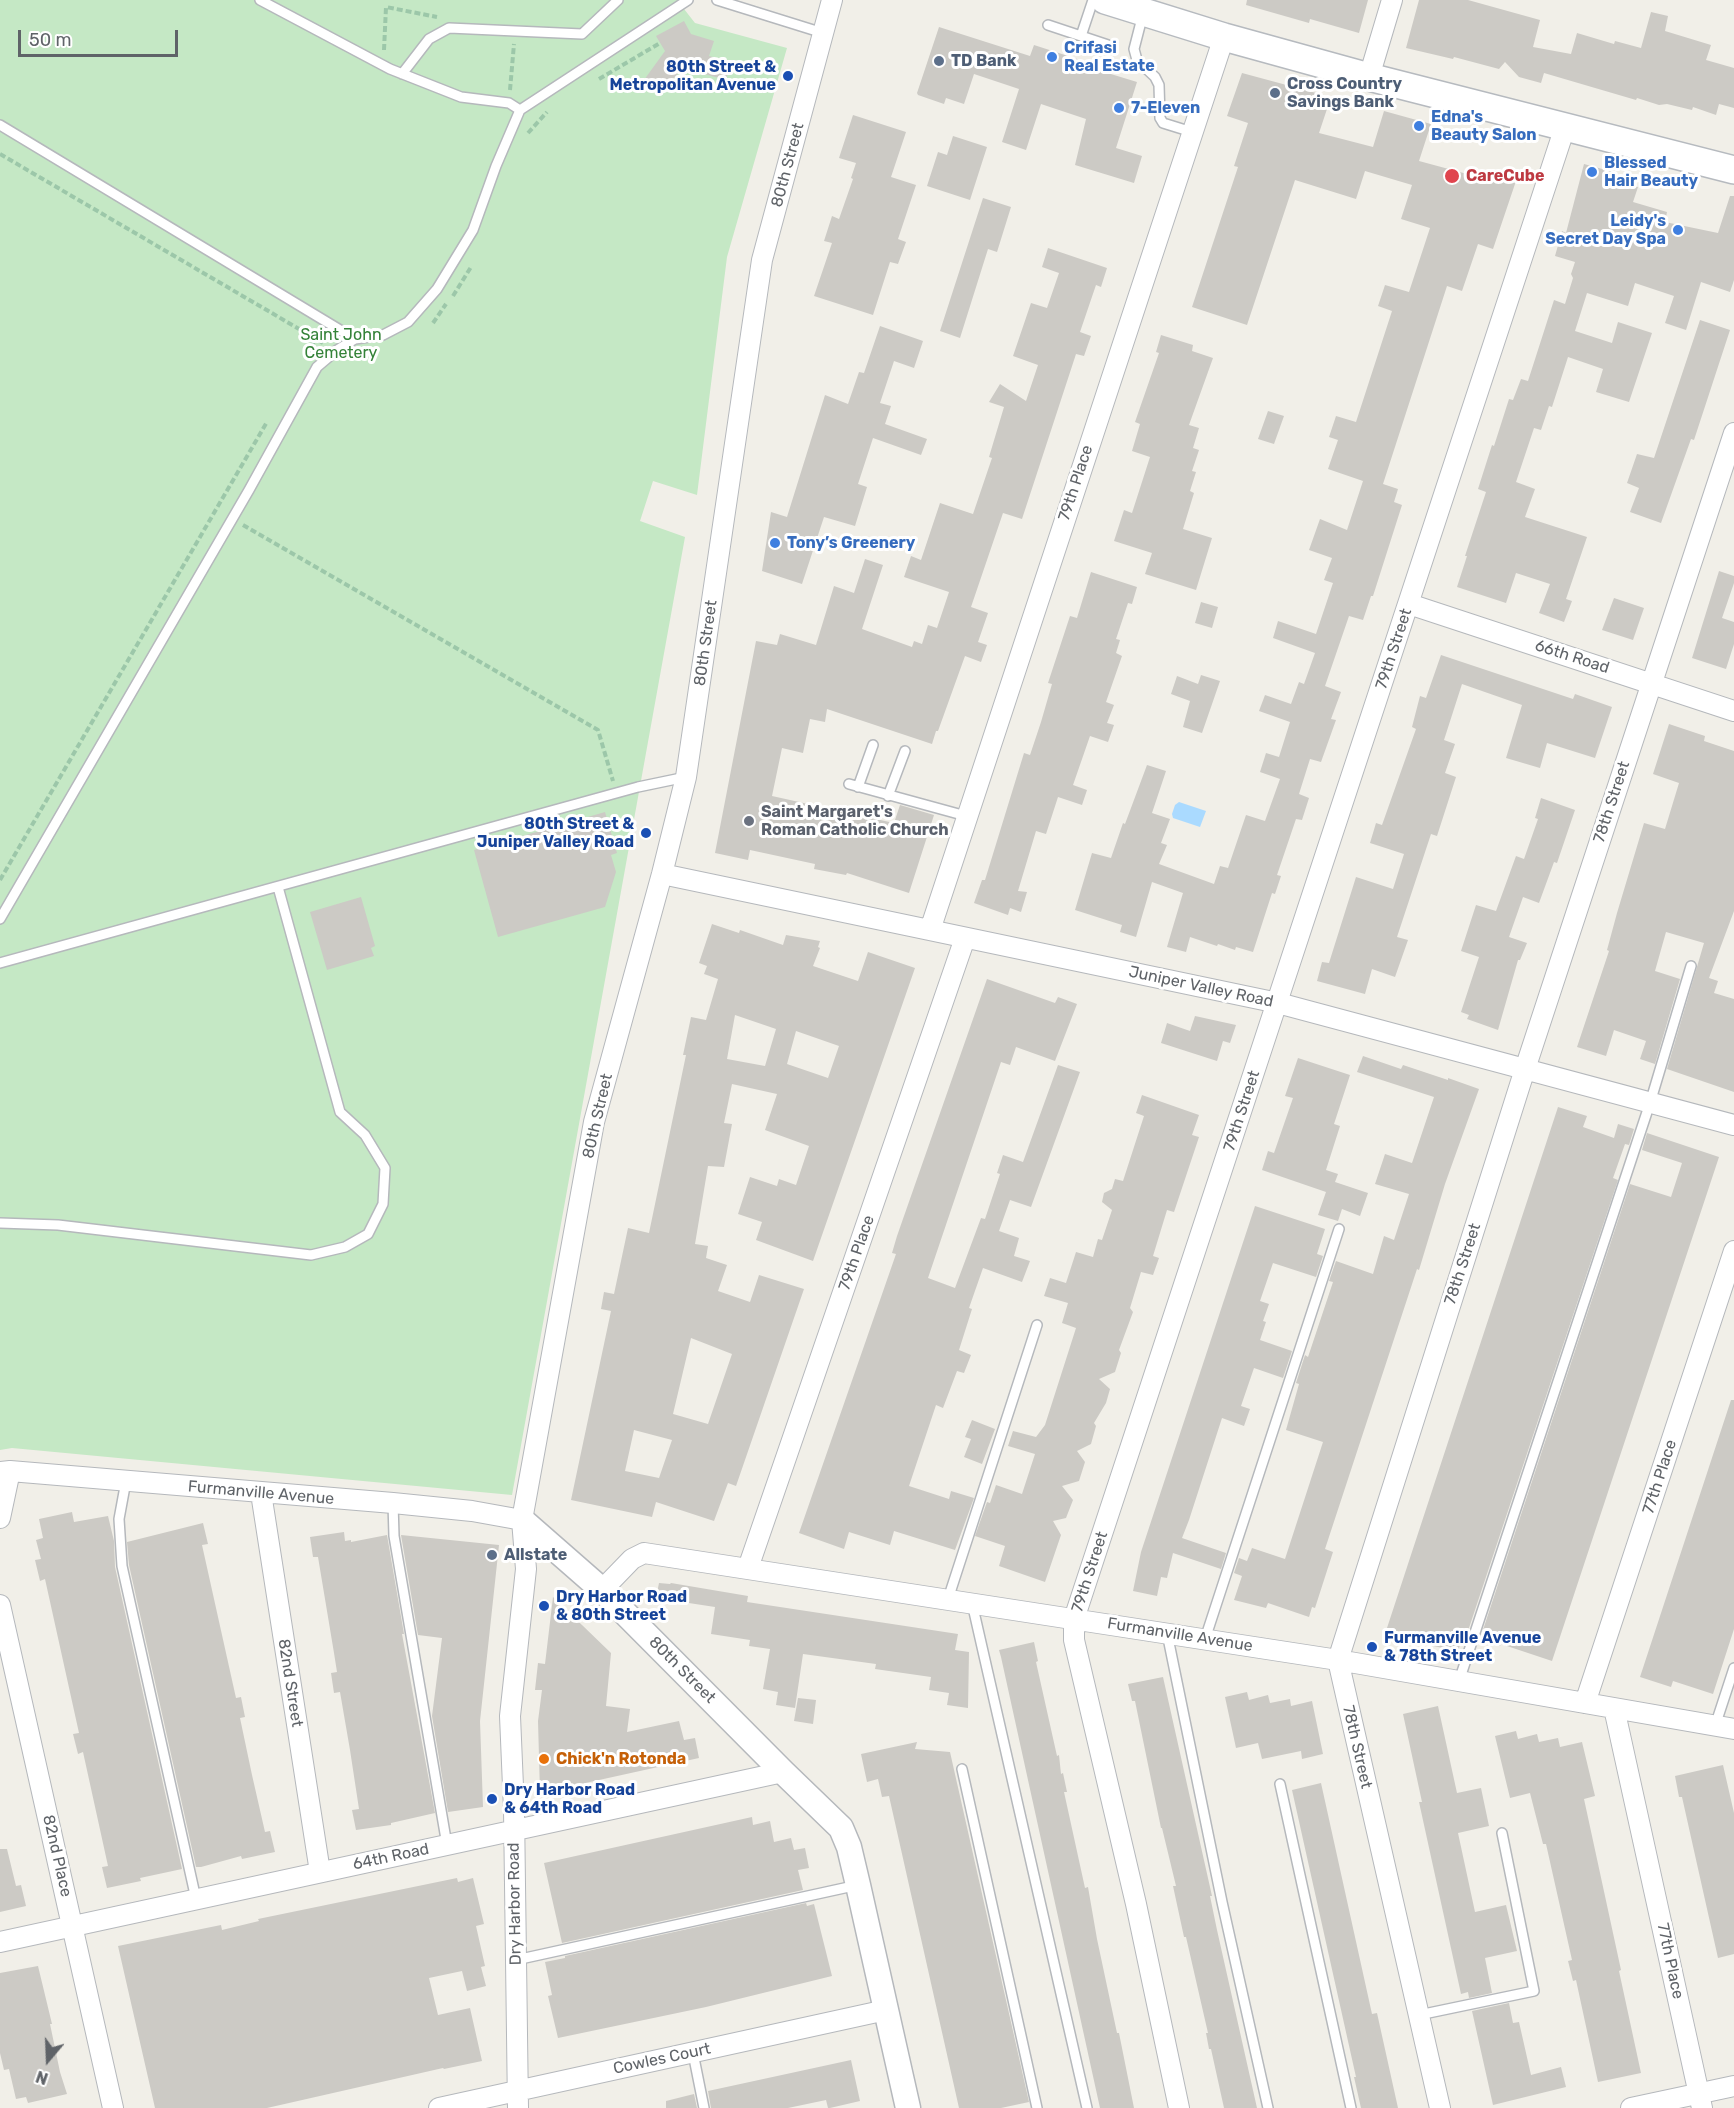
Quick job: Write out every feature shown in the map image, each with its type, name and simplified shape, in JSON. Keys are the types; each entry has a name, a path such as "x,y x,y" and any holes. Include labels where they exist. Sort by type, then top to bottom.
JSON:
{"main road":[{"path":"1104,0 1369,77 1734,170"}],"street":[{"name":"80th Street","path":"832,0 762,260 686,777 662,874 594,1122 522,1520 602,1590 841,1828 849,1847 908,2108"},
{"path":"1369,77 1392,0"},
{"name":"79th Place","path":"930,930 1224,36"},
{"name":"79th Street","path":"1179,2108 1136,1904 1074,1640 1074,1619 1565,127"},
{"name":"78th Street","path":"1440,2108 1338,1660 1525,1069 1733,438"},
{"name":"66th Road","path":"1409,604 1734,711"},
{"name":"Juniper Valley Road","path":"662,874 1278,1003 1734,1125"},
{"name":"79th Place","path":"748,1569 965,938"},
{"name":"77th Place","path":"1585,1703 1734,1251"},
{"path":"0,1518 5,1471"},
{"name":"Furmanville Avenue","path":"5,1471 393,1503 472,1511 522,1520"},
{"name":"82nd Street","path":"261,1493 320,1872"},
{"name":"Dry Harbor Road","path":"518,2099 510,1716 526,1569 522,1520"},
{"name":"Furmanville Avenue","path":"602,1590 632,1559 644,1553 1338,1660 1724,1727"},
{"name":"82nd Place","path":"0,1605 113,2108"},
{"name":"77th Place","path":"1614,1708 1700,2101"},
{"name":"64th Road","path":"0,1942 783,1772"},
{"name":"Cowles Court","path":"438,2108 518,2099 693,2053 886,2010"},
{"path":"1631,2108 1700,2101 1734,2086"}],"lane":[{"path":"260,0 402,74 461,97 509,103 520,110"},
{"path":"402,74 429,39 449,28 582,34 618,0"},
{"path":"0,919 317,368 336,350 355,339 383,335 408,321 437,289 473,230 496,166 520,110 688,0"},
{"path":"717,0 823,33"},
{"path":"1081,36 1093,0"},
{"path":"1144,12 1134,49 1137,60 1155,77 1159,85 1160,118 1163,123 1192,132"},
{"path":"1048,25 1108,45"},
{"path":"0,125 355,339"},
{"path":"873,746 853,785 966,816"},
{"path":"888,796 905,751"},
{"path":"0,963 616,793 686,777"},
{"path":"0,1223 58,1224 311,1255 345,1247 368,1234 383,1204 384,1168 365,1135 340,1112 278,887"},
{"path":"1458,1681 1650,1103 1691,966"},
{"path":"1205,1639 1339,1229"},
{"path":"948,1599 1037,1324"},
{"path":"126,1481 119,1519 122,1566 196,1899"},
{"path":"393,1503 396,1546 447,1845"},
{"path":"972,1603 1087,2108"},
{"path":"1167,1633 1222,1902 1268,2108"},
{"path":"1724,1727 1734,1668"},
{"path":"962,1769 1037,2108"},
{"path":"1280,1784 1351,2108"},
{"path":"1419,2015 1534,1991 1502,1833"},
{"path":"516,1960 858,1885"},
{"path":"693,2053 704,2108"}],"path":[{"path":"384,57 386,7 437,17 429,21"},
{"path":"509,103 515,30"},
{"path":"597,80 660,43"},
{"path":"521,142 534,124 551,108"},
{"path":"0,154 336,350"},
{"path":"433,323 460,286 474,261"},
{"path":"304,359 316,338"},
{"path":"0,880 268,420"},
{"path":"232,518 598,730 616,793"}],"green space":[{"name":"Saint John Cemetery","path":"0,0 677,0 695,23 787,48 727,257 697,495 653,481 640,521 685,537 512,1495 12,1448 0,1450"}],"water":[{"path":"1179,802 1206,811 1200,827 1173,818 1175,805"}],"building":[{"path":"1247,0 1368,0 1359,33 1310,19 1309,23 1246,5"},
{"path":"1419,0 1468,0 1540,20 1533,47 1571,54 1577,33 1614,44 1615,41 1641,48 1651,12 1668,16 1665,31 1711,45 1706,60 1734,68 1734,108 1719,104 1716,115 1693,107 1692,110 1667,104 1659,105 1544,73 1541,83 1519,77 1505,62 1499,69 1406,48"},
{"path":"684,21 691,34 714,41 709,56 731,62 726,80 683,68 660,94 644,80 665,51 656,36"},
{"path":"939,27 1030,56 1034,45 1102,67 1101,71 1137,82 1116,148 1142,156 1134,183 1075,165 1086,119 1041,104 1026,150 1002,142 1019,89 974,74 964,104 946,98 944,104 918,95"},
{"path":"1242,73 1331,97 1319,133 1373,147 1384,111 1431,124 1419,161 1482,178 1483,173 1516,181 1493,249 1478,244 1462,291 1447,286 1383,484 1398,489 1394,502 1402,505 1363,620 1349,616 1325,686 1341,692 1331,719 1336,720 1321,762 1310,759 1299,794 1309,798 1302,820 1296,819 1277,875 1281,876 1275,894 1272,893 1253,952 1236,947 1235,950 1218,944 1217,946 1190,937 1186,952 1167,947 1183,893 1152,882 1136,937 1120,932 1122,925 1075,910 1092,853 1111,858 1147,765 1166,771 1152,813 1170,819 1161,843 1167,845 1159,864 1214,884 1220,866 1228,868 1246,815 1265,821 1280,779 1260,772 1266,753 1279,757 1290,722 1259,711 1265,695 1291,704 1299,682 1304,684 1315,653 1273,638 1278,621 1316,634 1333,583 1324,580 1332,558 1309,550 1320,519 1347,530 1363,481 1328,469 1338,440 1329,437 1336,416 1356,422 1392,311 1378,306 1385,285 1409,292 1430,228 1401,219 1412,185 1365,171 1356,199 1295,180 1247,325 1192,307 1238,167 1234,166 1248,123 1227,116"},
{"path":"853,115 906,132 891,177 916,185 898,239 906,242 898,264 890,262 873,315 814,296 832,243 824,241 832,216 839,219 853,179 851,178 856,163 839,158"},
{"path":"953,136 987,147 970,200 927,186 938,152 947,155"},
{"path":"1584,164 1617,173 1615,180 1638,187 1633,202 1667,212 1665,222 1718,233 1730,196 1734,196 1734,280 1730,292 1701,282 1686,330 1665,323 1674,296 1635,283 1628,306 1587,293 1575,331 1612,343 1618,322 1652,333 1629,402 1596,392 1603,369 1568,357 1552,407 1549,406 1541,430 1534,428 1516,482 1535,489 1525,517 1587,537 1566,599 1572,601 1564,622 1539,613 1550,584 1516,573 1506,603 1457,587 1486,492 1478,489 1509,399 1513,400 1521,379 1528,381 1554,300 1565,304 1573,278 1571,274 1575,262 1555,256 1562,231 1566,233"},
{"path":"983,198 1011,207 997,252 988,249 960,338 940,331"},
{"path":"1048,248 1107,268 1101,287 1096,285 1080,332 1091,336 1084,356 1076,354 1022,519 1003,513 971,607 988,613 978,642 987,645 981,662 965,656 932,744 827,709 825,722 810,719 803,753 782,748 772,796 894,823 900,805 934,815 909,893 847,873 846,875 814,869 815,864 750,850 748,860 715,853 756,641 777,645 780,634 816,645 834,586 854,593 865,559 883,565 862,629 912,647 914,641 922,644 928,625 937,628 949,592 904,577 911,556 921,560 940,503 973,514 992,458 989,457 1004,407 989,402 1000,384 1026,401 1038,365 1013,356 1031,303 1047,308 1059,273 1042,267"},
{"path":"1700,320 1730,330 1694,440 1691,439 1661,523 1630,512 1639,488 1627,483 1637,454 1654,458"},
{"path":"880,326 923,341 914,368 894,361 880,403 891,406 885,424 927,439 921,455 873,438 858,484 867,487 855,526 824,517 802,584 762,571 771,512 787,517 825,395 848,404 859,372 864,373"},
{"path":"1161,335 1193,345 1192,351 1213,358 1189,425 1199,428 1193,448 1199,450 1192,471 1196,472 1190,491 1194,493 1183,529 1212,538 1196,590 1145,574 1152,553 1114,541 1124,510 1132,513 1150,457 1132,451 1140,424 1135,422 1159,353 1156,352"},
{"path":"1268,411 1284,416 1274,444 1258,439"},
{"path":"1719,571 1734,576 1734,583 1722,618 1734,622 1734,644 1726,669 1692,658"},
{"path":"1091,572 1137,587 1132,604 1128,603 1116,639 1120,640 1116,653 1122,656 1106,702 1114,705 1107,723 1114,725 1108,742 1090,736 1073,785 1087,790 1082,805 1058,797 1046,834 1036,831 1018,891 1027,892 1021,912 1010,908 1008,915 974,903 982,880 985,880 1024,753 1030,755 1052,684 1048,683 1070,616 1077,618"},
{"path":"1614,598 1644,608 1633,640 1602,630"},
{"path":"1201,602 1218,607 1212,628 1195,623"},
{"path":"1441,655 1573,699 1575,694 1612,707 1595,758 1547,743 1540,768 1506,758 1522,705 1462,684 1444,740 1455,744 1445,773 1456,777 1437,836 1431,834 1397,937 1408,940 1395,977 1372,969 1365,994 1317,981 1322,962 1329,963 1356,877 1393,889 1404,854 1370,843 1376,823 1382,825 1416,729 1412,727 1420,696 1426,698"},
{"path":"1201,675 1220,681 1202,733 1183,727 1190,701 1171,694 1177,676 1198,684"},
{"path":"1669,724 1705,736 1704,741 1734,751 1734,911 1709,978 1718,981 1714,993 1734,999 1734,1092 1667,1069 1704,943 1666,932 1655,971 1680,979 1655,1064 1640,1059 1646,1041 1614,1030 1606,1056 1577,1047 1609,951 1607,950 1617,913 1644,823 1665,829 1679,783 1653,774"},
{"path":"1541,798 1575,810 1557,863 1554,862 1539,903 1523,897 1509,937 1527,943 1518,960 1498,1030 1467,1019 1469,1015 1461,1012 1479,957 1461,951 1476,905 1496,911 1516,856 1524,859 1538,819 1535,818"},
{"path":"605,812 617,853 611,855 616,872 605,907 498,937 474,850"},
{"path":"361,897 375,946 371,948 374,956 327,970 310,912"},
{"path":"712,924 739,933 740,930 783,945 786,935 820,941 818,947 820,948 813,966 858,981 868,952 915,968 813,1261 756,1240 762,1222 738,1214 750,1177 777,1186 779,1179 796,1185 809,1146 765,1130 777,1094 732,1084 724,1123 732,1124 724,1167 708,1166 695,1244 708,1246 706,1258 727,1265 718,1291 750,1302 759,1275 804,1289 736,1486 728,1483 714,1521 656,1502 652,1517 571,1500 611,1311 601,1309 604,1292 614,1294 628,1228 649,1233 686,1055 683,1055 691,1017 706,1020 718,979 704,974 707,966 699,963","holes":["735,1015 776,1029 765,1066 727,1059","796,1031 839,1046 828,1078 787,1064","691,1338 732,1354 708,1424 673,1414","634,1430 672,1440 659,1478 625,1471"]},
{"path":"987,979 1055,1003 1058,997 1077,1004 1055,1061 1016,1047 1010,1065 1001,1062 928,1278 955,1288 981,1218 985,1219 1000,1174 997,1173 1003,1155 1023,1162 1058,1065 1080,1072 1031,1207 1010,1200 999,1231 1019,1238 1014,1256 1030,1261 1022,1282 983,1268 969,1308 972,1309 959,1350 971,1355 964,1373 957,1371 943,1408 936,1405 909,1486 949,1499 951,1491 974,1498 955,1550 894,1531 890,1545 849,1532 844,1549 799,1533 896,1254 892,1253 897,1236"},
{"path":"1195,1016 1236,1025 1230,1043 1223,1041 1217,1061 1161,1043 1167,1023 1190,1031"},
{"path":"1363,1056 1401,1069 1403,1065 1479,1089 1445,1184 1419,1270 1417,1269 1325,1549 1333,1552 1315,1608 1312,1607 1309,1617 1268,1603 1266,1608 1234,1600 1242,1576 1234,1573 1239,1558 1247,1561 1252,1548 1285,1559 1323,1442 1286,1430 1299,1384 1296,1383 1305,1355 1308,1357 1333,1282 1329,1281 1336,1261 1373,1274 1384,1236 1394,1240 1409,1194 1375,1184 1385,1154 1412,1163 1434,1097 1357,1072"},
{"path":"1298,1058 1350,1075 1334,1124 1340,1126 1326,1170 1338,1174 1335,1182 1368,1193 1360,1216 1342,1209 1338,1221 1318,1215 1326,1192 1262,1170 1268,1151 1274,1153 1293,1098 1285,1096"},
{"path":"1142,1095 1199,1115 1192,1135 1199,1137 1174,1212 1167,1210 1153,1256 1159,1258 1153,1275 1141,1272 1130,1308 1133,1312 1119,1350 1121,1353 1115,1372 1099,1379 1110,1389 1106,1403 1094,1423 1096,1426 1091,1444 1077,1451 1085,1462 1079,1481 1062,1486 1073,1500 1066,1518 1053,1521 1061,1535 1045,1582 999,1566 1005,1546 975,1536 987,1502 990,1503 996,1485 1022,1494 1035,1454 1008,1446 1013,1431 1036,1437 1045,1425 1076,1328 1062,1323 1068,1303 1044,1296 1050,1278 1066,1283 1076,1252 1093,1257 1098,1239 1102,1240 1112,1210 1102,1202 1104,1193 1112,1189 1115,1179 1123,1181 1144,1116 1136,1113"},
{"path":"1558,1107 1587,1116 1583,1127 1614,1138 1618,1124 1634,1129 1629,1145 1625,1144 1613,1178 1618,1180 1467,1634 1464,1633 1458,1651 1433,1646 1386,1631"},
{"path":"1647,1133 1719,1157 1552,1661 1480,1639 1630,1184 1671,1197 1682,1163 1642,1150"},
{"path":"1255,1206 1325,1229 1317,1254 1323,1256 1316,1277 1273,1263 1260,1301 1269,1304 1260,1340 1292,1351 1283,1378 1254,1368 1241,1406 1250,1409 1244,1426 1222,1418 1182,1538 1226,1553 1221,1569 1173,1553 1167,1578 1161,1577 1157,1596 1133,1591 1141,1552"},
{"path":"1731,1400 1734,1400 1734,1629 1713,1694 1673,1681 1671,1687 1640,1677"},
{"path":"972,1420 995,1429 982,1464 964,1457 971,1439 965,1437"},
{"path":"72,1512 74,1522 108,1516 114,1541 115,1567 182,1869 107,1888 102,1867 108,1866 83,1752 78,1754 73,1734 79,1733 45,1579 40,1581 35,1560 41,1559 36,1540 43,1538 39,1519"},
{"path":"203,1523 208,1544 202,1545 236,1698 241,1697 245,1717 240,1718 252,1775 265,1832 270,1831 275,1852 242,1859 241,1856 196,1867 129,1565 127,1542"},
{"path":"344,1532 345,1541 351,1540 351,1542 387,1535 404,1634 402,1634 435,1813 391,1823 391,1825 356,1830 352,1810 359,1809 350,1750 340,1692 334,1693 331,1673 337,1672 318,1557 313,1557 310,1537"},
{"path":"401,1535 499,1545 480,1721 483,1807 448,1812 432,1716 442,1638 418,1635"},
{"path":"659,1583 748,1596 747,1602 958,1634 955,1650 969,1652 968,1708 947,1705 949,1693 929,1690 931,1677 875,1669 876,1664 803,1654 795,1708 776,1705 778,1692 763,1689 770,1649 749,1646 750,1640 711,1634 715,1607 656,1598"},
{"path":"553,1597 611,1653 606,1706 630,1709 627,1732 679,1721 684,1740 695,1738 699,1758 540,1793 538,1721 542,1690 535,1690 538,1663 545,1664"},
{"path":"1034,1642 1038,1661 1036,1662 1057,1756 1059,1755 1061,1774 1063,1773 1067,1792 1064,1792 1085,1888 1088,1887 1134,2108 1100,2108 999,1650"},
{"path":"1163,1677 1257,2108 1224,2108 1211,2049 1209,2049 1206,2033 1208,2033 1186,1937 1184,1937 1173,1886 1176,1886 1161,1828 1135,1701 1132,1701 1128,1684"},
{"path":"1247,1692 1249,1700 1268,1695 1270,1703 1290,1699 1291,1706 1312,1701 1323,1754 1302,1759 1301,1751 1262,1759 1258,1743 1236,1748 1225,1697"},
{"path":"798,1698 816,1700 813,1724 794,1721"},
{"path":"1438,1706 1457,1793 1481,1788 1489,1826 1458,1833 1475,1912 1506,1905 1517,1951 1485,1958 1492,1993 1469,1998 1468,1992 1461,1994 1419,1802 1422,1802 1403,1714"},
{"path":"1516,1731 1518,1739 1537,1734 1539,1742 1558,1738 1560,1747 1582,1742 1595,1796 1584,1799 1641,2073 1598,2082 1576,1980 1573,1981 1568,1961 1572,1960 1546,1844 1543,1844 1530,1793 1510,1798 1495,1736"},
{"path":"917,1742 915,1749 950,1752 1029,2102 1001,2108 959,2108 889,1796 882,1797 878,1779 867,1782 861,1754"},
{"path":"1723,1765 1734,1813 1734,1954 1718,1958 1682,1797 1679,1797 1675,1776"},
{"path":"1321,1783 1372,2014 1377,2013 1398,2108 1361,2108 1292,1790"},
{"path":"752,1817 753,1825 770,1821 774,1842 791,1838 794,1850 805,1848 809,1868 798,1870 803,1890 562,1943 544,1863"},
{"path":"0,1849 7,1849 16,1886 21,1885 26,1906 0,1912"},
{"path":"457,1878 458,1882 473,1878 484,1924 476,1926 485,1966 481,1967 486,1986 467,1991 462,1971 429,1978 438,2015 470,2008 482,2061 267,2108 155,2108 118,1946 221,1925 222,1930 259,1921 258,1919"},
{"path":"806,1903 807,1906 814,1904 832,1976 706,2007 558,2038 548,1996 552,1995 545,1962"},
{"path":"38,1966 52,2024 50,2024 60,2072 67,2094 28,2103 26,2097 16,2099 9,2069 4,2070 0,2053 0,1973"},
{"path":"1509,2003 1513,2023 1519,2022 1531,2075 1561,2067 1566,2087 1493,2105 1472,2011"},
{"path":"851,2060 860,2101 830,2108 826,2100 788,2108 711,2108 708,2091"},
{"path":"694,2094 697,2108 666,2108 666,2101"}],"place":[{"name":"Crifasi Real Estate","path":"1052,57"},
{"name":"TD Bank","path":"939,61"},
{"name":"80th Street & Metropolitan Avenue","path":"788,76"},
{"name":"Cross Country Savings Bank","path":"1275,93"},
{"name":"7-Eleven","path":"1119,108"},
{"name":"Edna's Beauty Salon","path":"1419,126"},
{"name":"Blessed Hair Beauty","path":"1592,172"},
{"name":"CareCube","path":"1452,176"},
{"name":"Leidy's Secret Day Spa","path":"1678,230"},
{"name":"Tony’s Greenery","path":"775,543"},
{"name":"Saint Margaret's Roman Catholic Church","path":"749,821"},
{"name":"80th Street & Juniper Valley Road","path":"646,833"},
{"name":"Allstate","path":"492,1555"},
{"name":"Dry Harbor Road & 80th Street","path":"544,1606"},
{"name":"Furmanville Avenue & 78th Street","path":"1372,1647"},
{"name":"Chick'n Rotonda","path":"544,1759"},
{"name":"Dry Harbor Road & 64th Road","path":"492,1799"}]}
